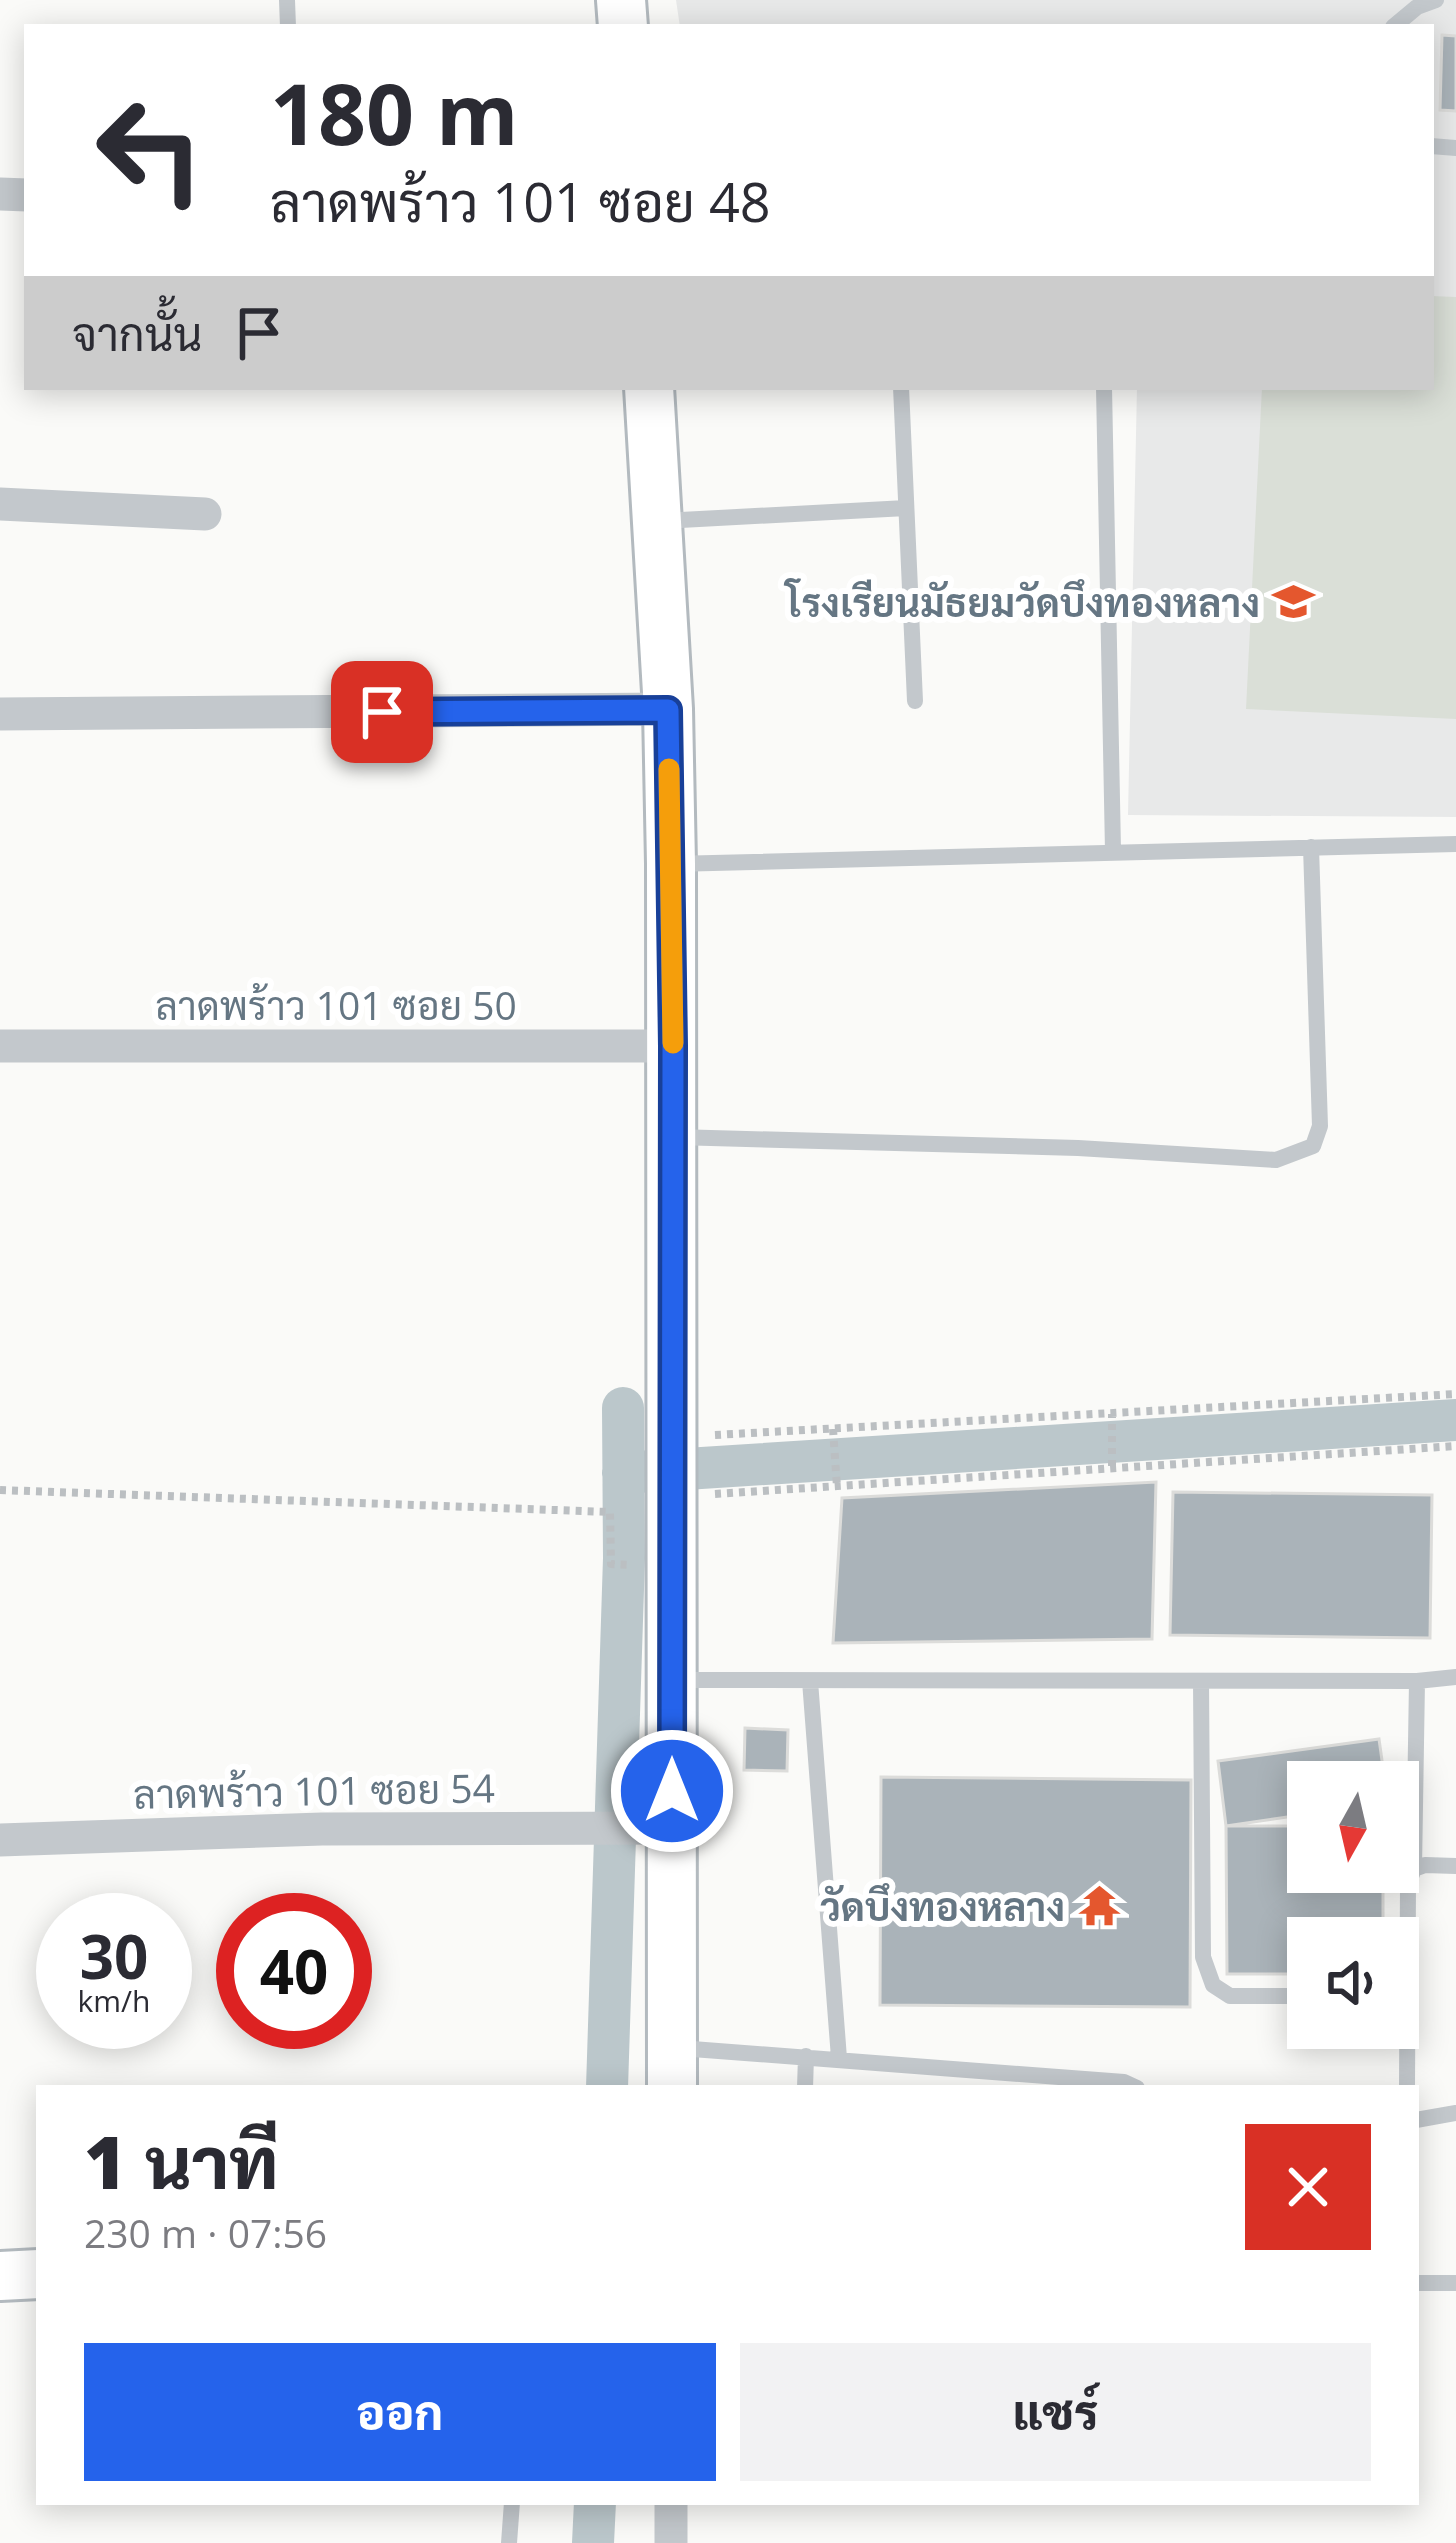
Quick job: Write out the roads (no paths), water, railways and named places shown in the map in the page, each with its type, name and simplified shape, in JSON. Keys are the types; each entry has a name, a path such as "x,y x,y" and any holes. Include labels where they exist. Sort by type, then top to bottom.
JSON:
{"street":[{"path":"649,390 668,710 673,1046 673,1496 652,1560 672,1680 634,1828 672,2068"},
{"path":"0,504 205,514"},
{"path":"0,714 668,710"},
{"name":"ลาดพร้าว 101 ซอย 50","path":"0,1046 673,1046"},
{"name":"ลาดพร้าว 101 ซอย 54","path":"0,1840 322,1828 634,1828"},
{"path":"0,2276 36,2275"},
{"path":"671,2505 671,2543"}],"lane":[{"path":"1397,24 1417,7 1436,0"},
{"path":"901,390 915,701"},
{"path":"1104,390 1113,851"},
{"path":"658,521 906,508"},
{"path":"671,864 1456,844"},
{"path":"673,1137 1078,1148 1276,1160 1313,1146 1320,1126 1311,847"},
{"path":"672,1680 1417,1682 1456,1677"},
{"path":"810,1681 838,2058"},
{"path":"1201,1682 1203,1957 1213,1985 1229,1996 1287,1996"},
{"path":"1416,1761 1417,1682"},
{"path":"1419,1867 1456,1866"},
{"path":"1405,2049 1407,2085"},
{"path":"805,2085 806,2056"},
{"path":"672,2068 806,2056 1130,2085"},
{"path":"1419,2120 1456,2114"},
{"path":"1419,2283 1456,2283"},
{"path":"508,2543 512,2505"}],"waterway":[{"path":"607,2085 624,1558 623,1408"},
{"path":"623,1473 1456,1420"},
{"path":"593,2543 595,2505"}],"place":[{"name":"โรงเรียนมัธยมวัดบึงทองหลาง","path":"1294,601"},
{"name":"วัดบึงทองหลาง","path":"1099,1905"}]}
